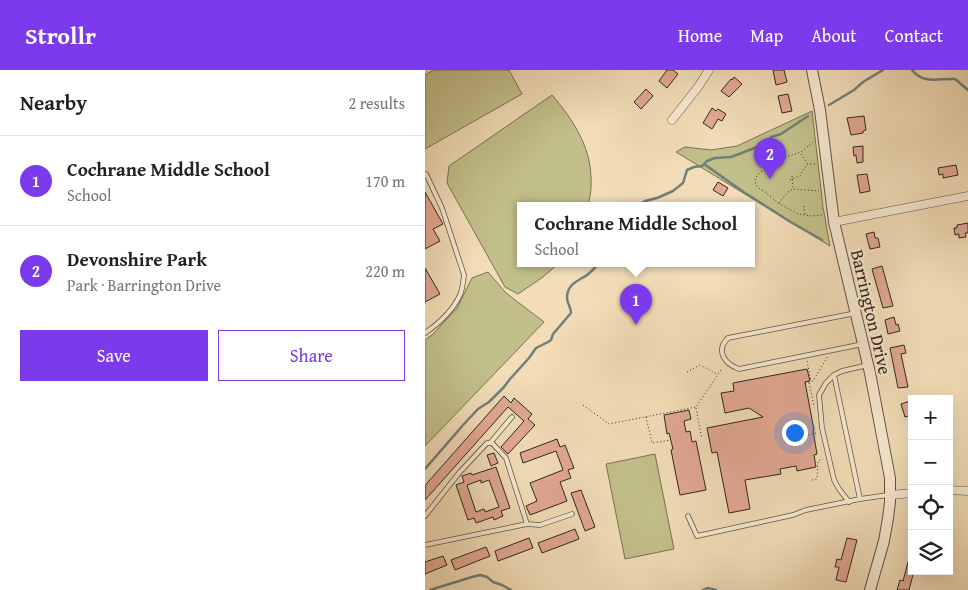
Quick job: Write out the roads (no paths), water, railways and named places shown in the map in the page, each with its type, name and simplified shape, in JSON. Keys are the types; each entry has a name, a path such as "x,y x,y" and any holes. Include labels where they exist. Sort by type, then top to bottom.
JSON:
{"street":[{"path":"672,120 699,88 709,70"},
{"name":"Barrington Drive","path":"812,70 820,110 834,222 868,365 890,478 891,495 888,518 870,590"},
{"path":"834,222 968,196"},
{"path":"953,490 968,491"},
{"path":"891,495 908,494"}],"lane":[{"path":"425,174 442,208 464,275 463,286 459,296 447,314 425,333"},
{"path":"856,313 728,338 724,343 724,357 727,363 739,369 863,344"},
{"path":"849,502 834,480 822,428 819,395 826,383 842,370 868,365"},
{"path":"834,375 860,499"},
{"path":"425,516 459,472 487,443 490,443 512,417"},
{"path":"490,443 505,458 527,524"},
{"path":"688,516 697,536 793,515 805,510 891,495"},
{"path":"425,545 527,524 541,525 572,514"}],"waterway":[{"path":"829,105 883,70"},
{"path":"912,70 922,78 932,80 955,79 968,90"},
{"path":"644,202 673,191 683,183 687,170 702,166 707,161 715,158 731,157 760,146 771,137 781,134 808,116"},
{"path":"704,164 745,193 822,240"},
{"path":"425,469 478,409 489,402 504,387 536,348 551,340 553,334 571,313 567,298 569,289 595,267"},
{"path":"430,590 480,575 511,590"},
{"path":"703,590 708,588 716,590"}],"place":[{"name":"Devonshire Park","path":"770,179"},
{"name":"Cochrane Middle School","path":"636,325"}]}
